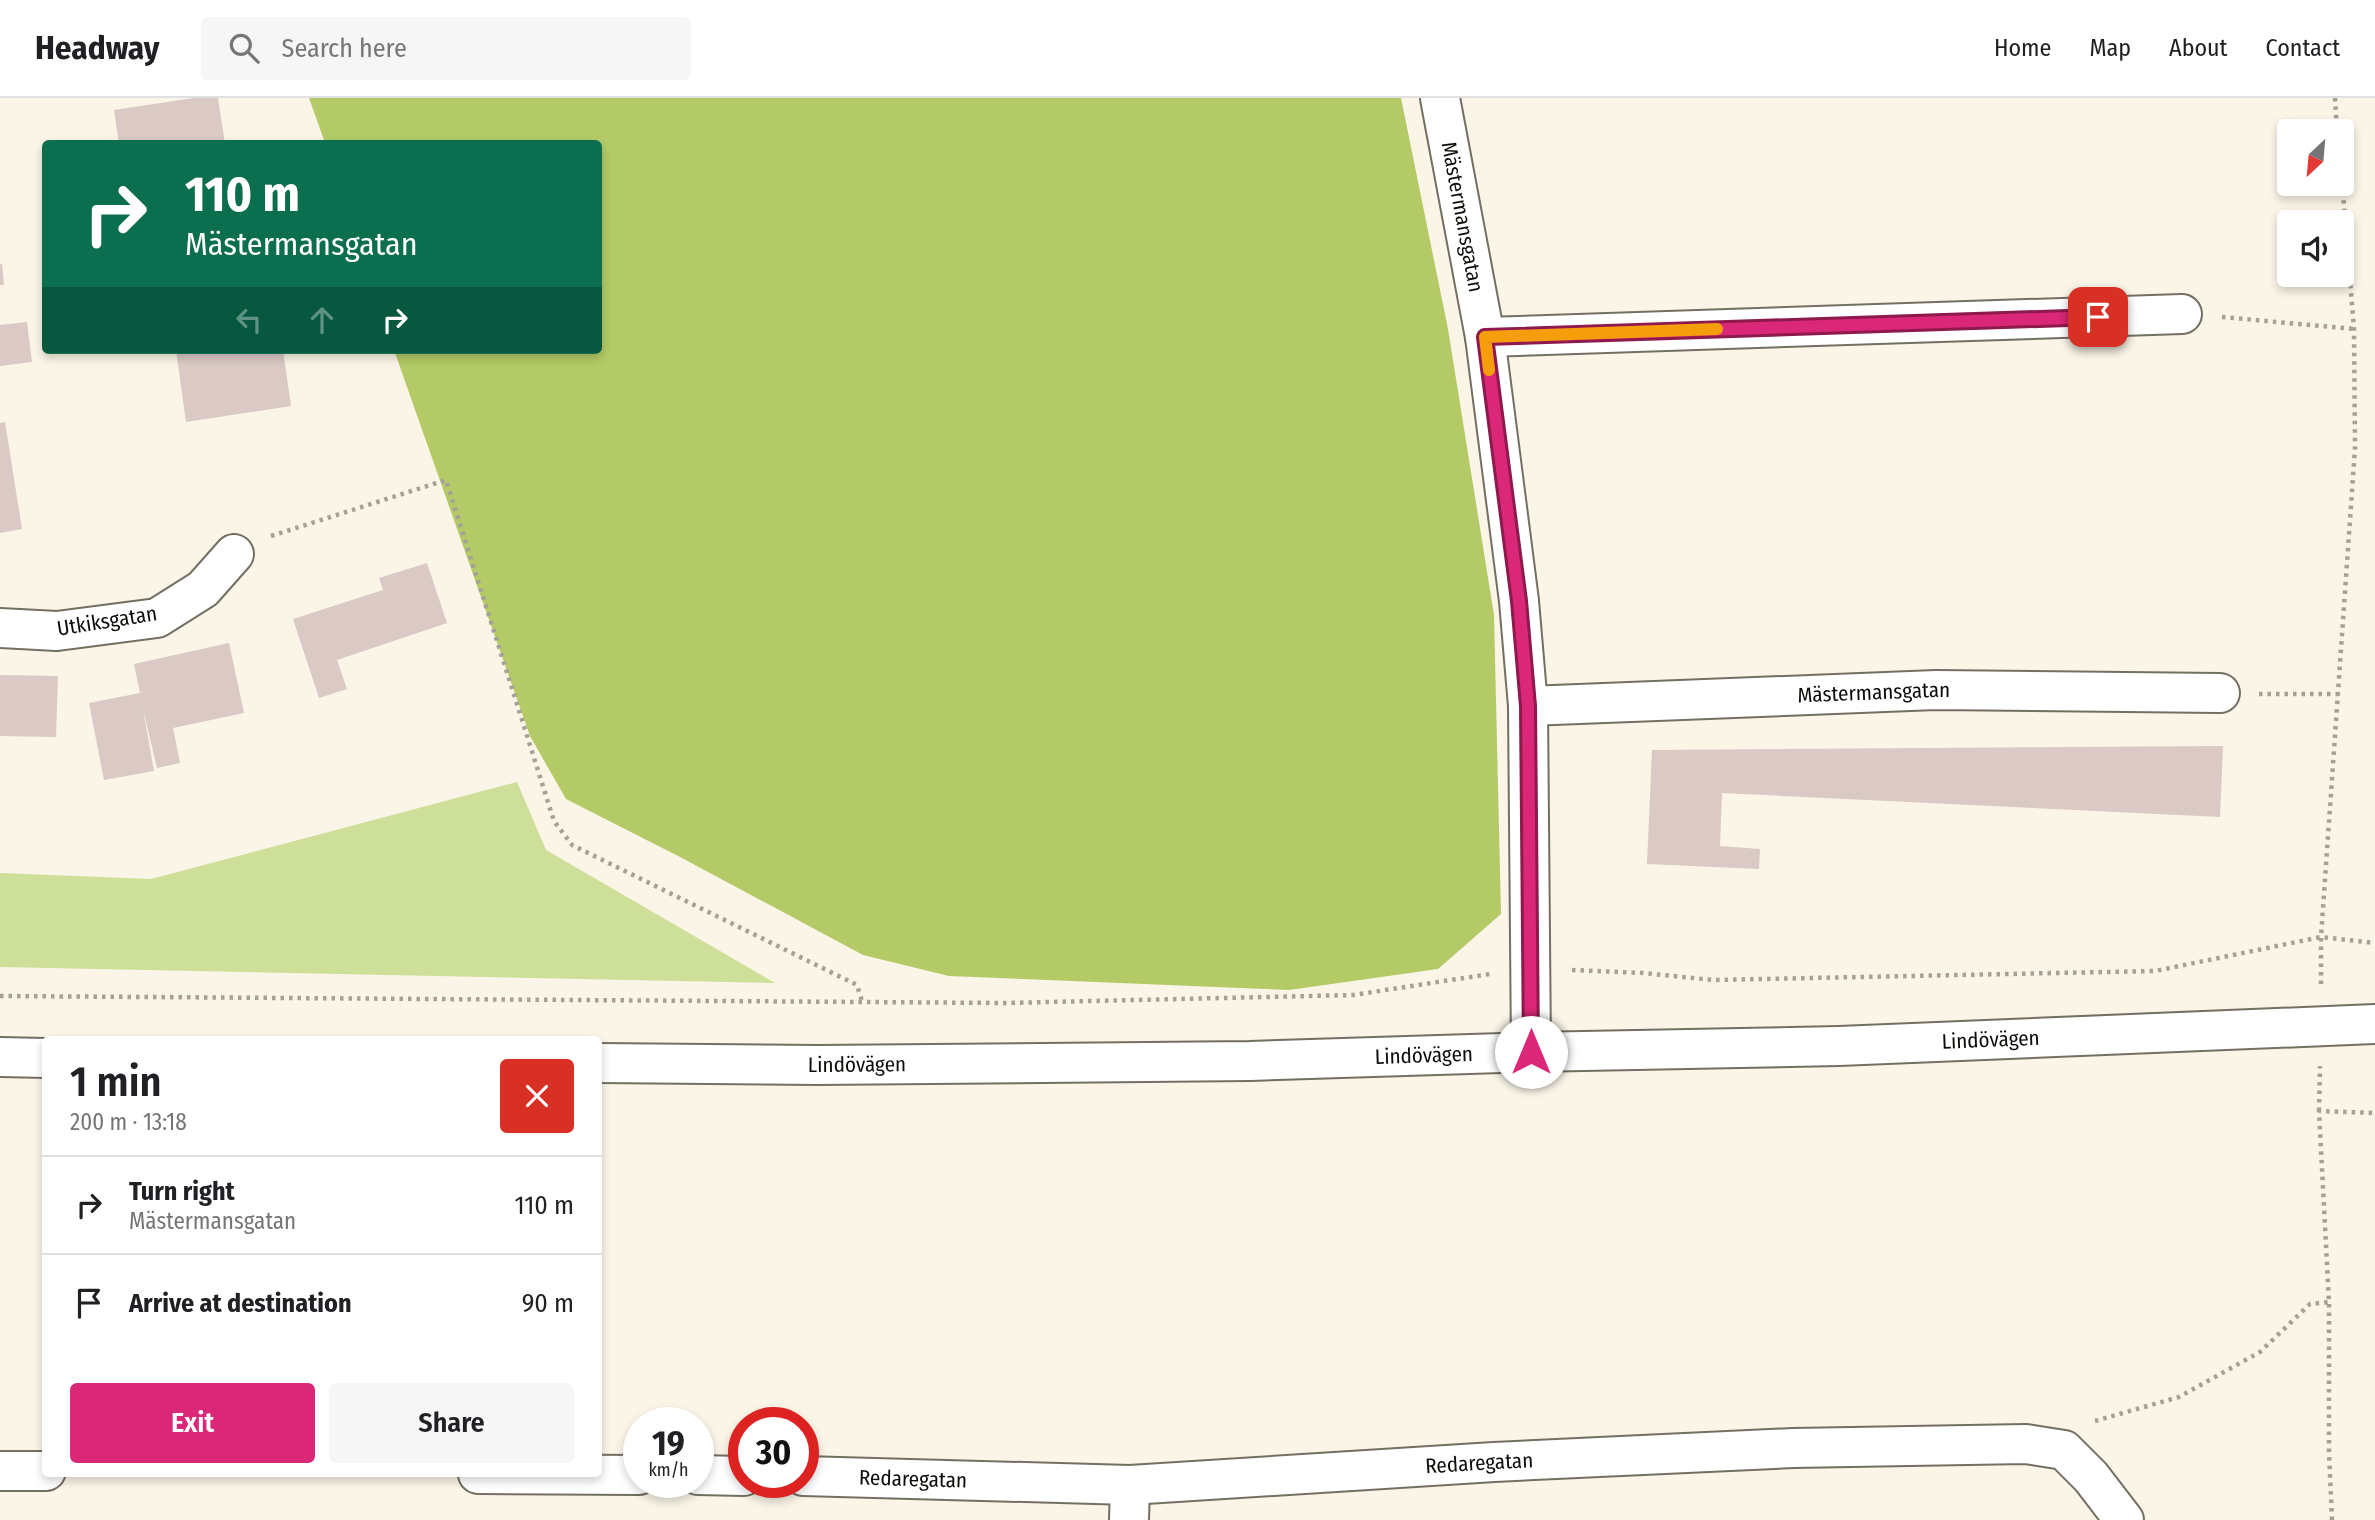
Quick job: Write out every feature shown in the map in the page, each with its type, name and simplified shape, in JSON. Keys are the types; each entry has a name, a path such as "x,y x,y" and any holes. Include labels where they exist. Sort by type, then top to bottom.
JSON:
{"street":[{"name":"Mästermansgatan","path":"1440,98 1485,337 1519,601 1528,706 1531,1052"},
{"path":"1485,337 2182,314"},
{"name":"Utkiksgatan","path":"0,628 57,631 157,618 203,589 233,554"},
{"name":"Mästermansgatan","path":"1528,706 1936,690 2220,693"},
{"name":"Lindövägen","path":"602,1063 818,1065 1222,1061 1839,1046 2375,1024"},
{"path":"0,1057 42,1058"},
{"name":"Redaregatan","path":"819,1477 1129,1503 1494,1462 1793,1448 2026,1444 2064,1450"},
{"path":"2064,1450 2091,1476 2124,1520"},
{"path":"0,1471 42,1471"},
{"path":"602,1475 623,1475"}],"path":[{"path":"2335,98 2336,119"},
{"path":"2332,1520 2329,1302 2319,1111 2321,937 2355,448 2354,329 2343,196"},
{"path":"2182,314 2354,329"},
{"path":"233,554 271,536 446,480 554,821 572,845 857,985 862,1002"},
{"path":"2220,693 2339,694"},
{"path":"0,996 1005,1003 1353,995 1467,976 1531,970 1643,973 1713,980 2155,971 2321,937 2375,943"},
{"path":"2319,1111 2375,1113"},
{"path":"2064,1450 2078,1430 2089,1422 2179,1397 2260,1352 2310,1304 2329,1302"}],"green space":[{"path":"309,98 1401,98 1448,329 1494,615 1501,914 1438,969 1289,990 949,976 863,955 566,799 530,736 395,354 602,354 602,140 324,140"},
{"path":"517,782 546,850 775,983 0,967 0,873 151,879"}],"building":[{"path":"194,98 218,98 224,140 118,140 114,110"},
{"path":"2,264 4,285 0,285"},
{"path":"27,322 32,362 0,366 0,325"},
{"path":"177,354 284,354 291,406 186,422"},
{"path":"5,422 22,529 0,533 0,423"},
{"path":"427,563 447,623 337,660 347,689 319,698 293,619 383,590 379,578"},
{"path":"229,643 244,713 173,728 180,763 157,768 143,709 154,771 104,780 89,703 140,693 134,664"},
{"path":"0,675 58,676 56,737 0,736"},
{"path":"2223,746 2220,817 1722,793 1720,846 1760,849 1759,869 1647,864 1652,750"}],"slow traffic":[{"path":"1489,370 1485,337 1717,329"}],"route":[{"path":"1531,1052 1528,706 1519,601 1485,337 2098,317"}]}
